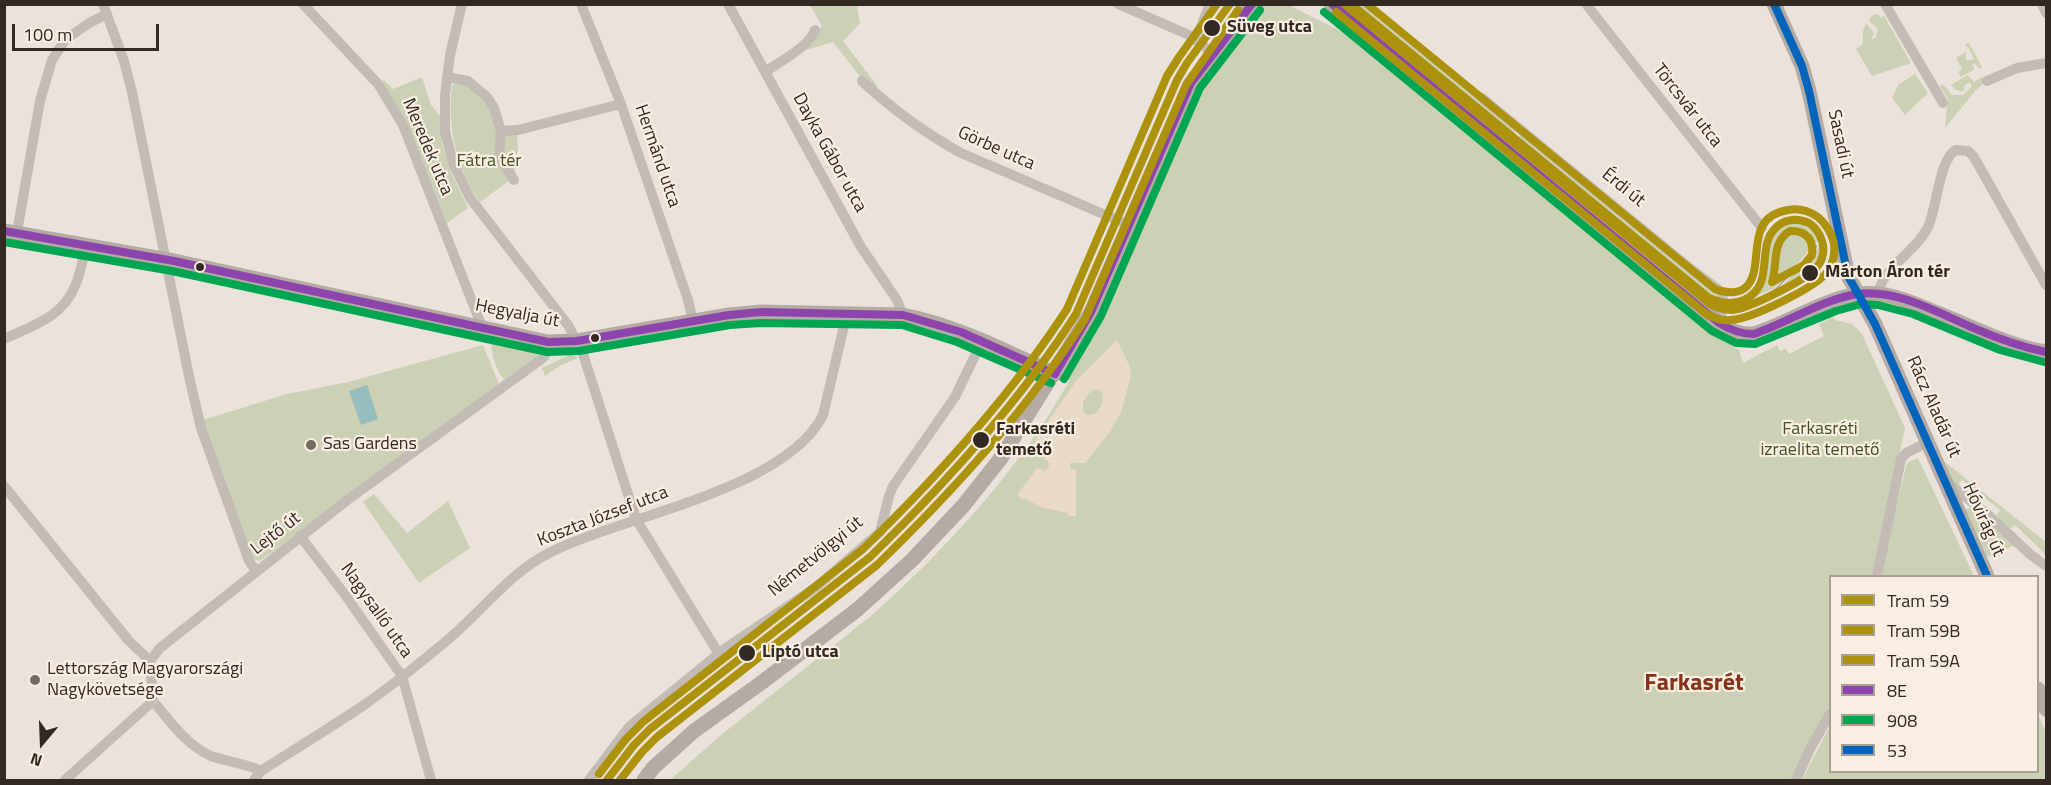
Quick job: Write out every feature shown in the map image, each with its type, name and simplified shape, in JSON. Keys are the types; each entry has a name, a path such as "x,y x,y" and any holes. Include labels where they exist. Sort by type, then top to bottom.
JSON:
{"street":[{"name":"Meredek utca","path":"303,4 388,97 403,125 482,327"},
{"path":"462,4 450,55 444,109 449,151 470,198 568,325 577,341 588,367 636,519 719,654"},
{"name":"Hermánd utca","path":"581,4 621,104 688,300 693,321"},
{"name":"Dayka Gábor utca","path":"728,4 861,247 897,300 903,315"},
{"path":"1118,4 1194,38 1213,53"},
{"path":"1194,38 1210,4"},
{"path":"644,780 653,768 694,731 858,609 912,560 963,506 1001,458 1055,374 1091,312 1191,83 1252,4"},
{"path":"1331,4 1720,319 1733,332 1744,335 1754,334 1824,304 1857,294 1878,294 1902,299 2006,340 2046,352"},
{"name":"Törcsvár utca","path":"1586,4 1762,228"},
{"name":"Sasadi út","path":"1774,4 1804,74 1848,276 1857,294"},
{"path":"1885,4 1943,103"},
{"path":"2042,4 2046,13"},
{"path":"11,231 48,69 65,40 105,9 124,61 132,92 201,428 249,561 256,571"},
{"path":"765,72 806,43 815,34 815,30"},
{"path":"1987,81 2017,68 2046,63"},
{"path":"447,77 468,81 488,98 494,108 501,131 500,156 514,180"},
{"name":"Görbe utca","path":"862,81 898,112 940,142 1129,225"},
{"name":"Érdi út","path":"1482,98 1723,293 1720,319"},
{"path":"501,131 518,130 621,104"},
{"path":"1878,294 1880,282 1920,241 1926,231 1932,218 1944,167 1948,157 1956,150 1968,151 1974,158 2046,285"},
{"name":"Hegyalja út","path":"11,231 166,259 548,342 577,341 761,312 903,315 922,319 982,341 1055,374"},
{"path":"4,339 38,324 56,313 64,304 76,286 86,244"},
{"name":"Rácz Aladár út","path":"1857,294 1875,324 1944,480 2046,566"},
{"name":"Koszta József utca","path":"254,780 261,771 363,706 441,646 521,570 548,553 636,519 743,482 798,447 810,435 823,415 845,322 845,313"},
{"name":"Németvölgyi út","path":"589,780 629,727 719,654 815,588 880,532 889,496 894,486 956,397 982,341"},
{"name":"Lejtő út","path":"150,661 160,648 300,536 543,358 547,352 548,342"},
{"path":"1877,575 1901,459 1906,453 1928,442"},
{"name":"Hóvirág út","path":"1944,480 1987,575"},
{"path":"4,486 129,641 150,661 153,701 188,741 212,756 261,771"},
{"name":"Nagysalló utca","path":"300,536 402,676 431,780"},
{"path":"2039,694 2046,710"},
{"path":"65,780 153,701"},
{"path":"1796,780 1829,716"}],"green space":[{"path":"810,5 857,5 860,23 843,41 878,87 874,90 862,79 833,42 799,52 822,26"},
{"name":"Farkasréti temető","path":"1262,5 1289,5 1354,38 1739,350 1743,363 1777,345 1780,351 1786,348 1789,354 1824,336 1819,324 1833,317 1835,320 1852,324 1862,334 1905,428 1874,575 1829,575 1829,710 1793,780 670,780 721,735 872,615 900,590 954,536 1027,447 1068,383 1067,375 1099,321 1097,320 1192,98 1207,74"},
{"path":"1355,5 1369,5 1467,83 1472,91 1517,128 1513,133"},
{"path":"1878,14 1880,18 1884,16 1911,63 1872,76 1856,49 1863,44 1863,31 1866,23 1874,33 1871,40 1876,37 1878,29 1869,21 1872,15"},
{"path":"1969,43 1982,67 1980,69 1974,63 1972,65 1975,69 1961,77 1958,72 1962,69 1956,58 1966,52 1966,60 1974,60 1965,44"},
{"path":"1915,74 1928,93 1905,115 1892,98 1898,85"},
{"path":"1968,75 1974,82 1982,77 1985,82 1945,128 1948,99 1940,87 1943,84 1952,95 1963,95 1972,86 1970,83 1963,88 1965,90 1961,91 1951,85"},
{"path":"422,77 431,105 440,116 442,143 451,172 468,208 447,223 402,114 381,83 384,80 393,89"},
{"name":"Fátra tér","path":"462,82 486,102 497,124 517,133 518,149 513,178 480,202 459,161 452,131 452,85"},
{"path":"1522,135 1721,295 1719,299 1710,295 1518,137"},
{"path":"1796,222 1811,229 1820,240 1822,247 1819,261 1807,273 1784,284 1819,247 1818,241 1775,288 1754,297 1762,287 1766,276 1770,241 1775,232 1783,225"},
{"path":"493,339 537,349 539,354 506,380 499,373 495,362 491,345"},
{"name":"Sas Gardens","path":"483,345 499,384 260,561 253,559 203,420 287,394 348,382"},
{"path":"571,354 578,358 561,365 545,376 542,368"},
{"path":"1918,458 1974,575 1882,575 1889,535 1907,463"},
{"path":"1945,462 2046,542 2046,555 2015,525 2010,529 1996,517 2000,510 1962,480 1958,485 1951,479"},
{"path":"374,494 407,533 448,501 470,548 419,583 363,502"},
{"path":"1974,506 2018,544 1982,559 1962,511"},
{"path":"2039,716 2046,733 2046,780 1802,780 1829,728 1829,773 2039,773"}],"shaded area":[{"path":"1117,340 1130,367 1131,376 1121,412 1110,432 1085,463 1070,463 1070,469 1076,469 1076,516 1068,516 1068,513 1040,507 1017,495 1037,468 1045,471 1049,466 1048,461 1044,459 1049,450 1035,440 1076,381","holes":["1096,389 1103,393 1102,405 1095,414 1087,415 1083,411 1083,402 1089,393"]}],"water":[{"path":"367,385 378,419 361,425 349,391"}],"tram line":[{"name":"59A","path":"599,774 626,739 644,721 863,549 972,435 1022,373 1067,309 1167,76 1217,4"},
{"name":"59","path":"607,780 634,745 650,729 870,557 954,471 1006,410 1076,314 1177,80 1230,4"},
{"name":"59","path":"1344,4 1710,304 1732,310 1751,305 1802,279 1821,261 1823,244 1815,229 1809,223 1802,221 1785,222 1773,231 1768,240 1763,273 1754,293 1744,300 1731,303 1709,298 1351,4"},
{"name":"59B","path":"1336,12 1708,315 1728,320 1753,314 1798,293 1828,271 1834,254 1834,244 1826,226 1811,213 1788,210 1774,214 1765,222 1760,231 1753,276 1748,285 1737,292 1715,289 1367,4"},
{"name":"59B","path":"620,780 657,737 877,565 962,478 1014,417 1085,319 1186,85 1238,10"},
{"name":"59A","path":"1790,231 1800,232 1808,237 1812,245 1812,255 1804,265 1772,282 1780,241 1790,231"},
{"path":"1767,295 1777,288 1817,246"},
{"path":"1733,303 1765,296"}],"transit line":[{"name":"8E","path":"1055,374 1091,312 1191,83 1252,4"},
{"name":"8E","path":"1332,4 1727,328 1754,334 1831,301 1857,294 1872,293 1903,298 1993,336 2046,352"},
{"name":"53","path":"1774,4 1802,66 1809,91 1848,276 1875,324 1987,575"},
{"name":"908","path":"1064,379 1101,316 1200,88 1260,10"},
{"name":"908","path":"1324,12 1712,331 1736,343 1755,344 1836,311 1861,304 1878,305 1913,314 2000,350 2044,362"},
{"name":"8E","path":"4,231 174,261 548,342 577,341 729,315 761,312 903,315 961,332 1055,374"},
{"name":"908","path":"4,242 172,271 547,352 579,351 730,325 761,323 902,325 957,342 1051,383"}],"place":[{"name":"Süveg utca","path":"1212,28"},
{"name":"Márton Áron tér","path":"1810,273"},
{"name":"Farkasréti temető","path":"981,440"},
{"name":"Sas Gardens","path":"311,445"},
{"name":"Liptó utca","path":"747,653"},
{"name":"Lettország Magyarországi Nagykövetsége","path":"35,680"}],"district":[{"name":"Farkasrét","path":"1694,684"}],"park label":[{"name":"Farkasréti izraelita temető","path":"1820,440"}]}
